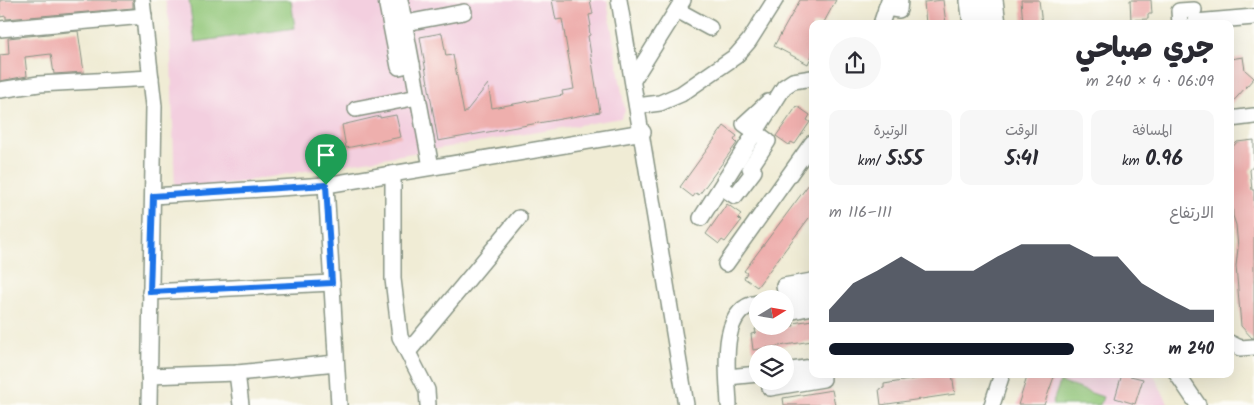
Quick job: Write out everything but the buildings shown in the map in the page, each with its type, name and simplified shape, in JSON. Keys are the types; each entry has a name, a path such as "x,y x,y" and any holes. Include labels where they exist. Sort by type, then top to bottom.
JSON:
{"street":[{"path":"142,0 154,106 149,405"},
{"path":"386,0 398,24"},
{"path":"400,0 398,67 412,64 431,168"},
{"path":"619,0 643,132 686,405"},
{"path":"637,106 660,102 681,94 736,56 749,41 775,0"},
{"path":"882,20 888,4 899,10 900,0"},
{"path":"970,0 968,0 971,20"},
{"path":"982,0 984,20"},
{"path":"995,0 998,20"},
{"path":"633,80 680,5 710,28"},
{"path":"398,24 464,12"},
{"path":"0,29 144,16"},
{"path":"1191,16 1248,18 1242,29 1254,28"},
{"path":"0,90 40,84 151,78"},
{"path":"701,218 721,187 735,196 754,171 750,168 768,141 744,124 784,87 793,81 809,78"},
{"path":"356,109 418,97"},
{"path":"1234,118 1254,116"},
{"path":"153,196 326,185 643,132"},
{"path":"726,264 809,147"},
{"path":"393,174 393,279 400,338 427,390 428,405"},
{"path":"326,185 339,405"},
{"path":"408,352 518,218"},
{"path":"784,290 784,286 809,281"},
{"path":"150,292 332,283"},
{"path":"794,297 809,294"},
{"path":"729,405 728,339 733,321 743,307 749,305"},
{"path":"794,311 809,308"},
{"path":"1234,346 1240,348 1254,347"},
{"path":"149,376 237,373 336,362"},
{"path":"794,370 809,367"},
{"path":"237,373 241,405"},
{"path":"728,377 749,375"},
{"path":"794,384 823,378"},
{"path":"992,405 1001,378"},
{"path":"1180,378 1198,405"}],"shaded area":[{"path":"165,0 607,0 625,111 621,118 175,193 170,24"},
{"path":"1027,378 1155,378 1169,405 1017,405"}],"green space":[{"path":"189,0 291,0 295,28 195,42"},
{"path":"1060,382 1103,397 1100,405 1052,405"}],"route":[{"path":"326,185 332,283 150,292 153,196 326,185"}]}
